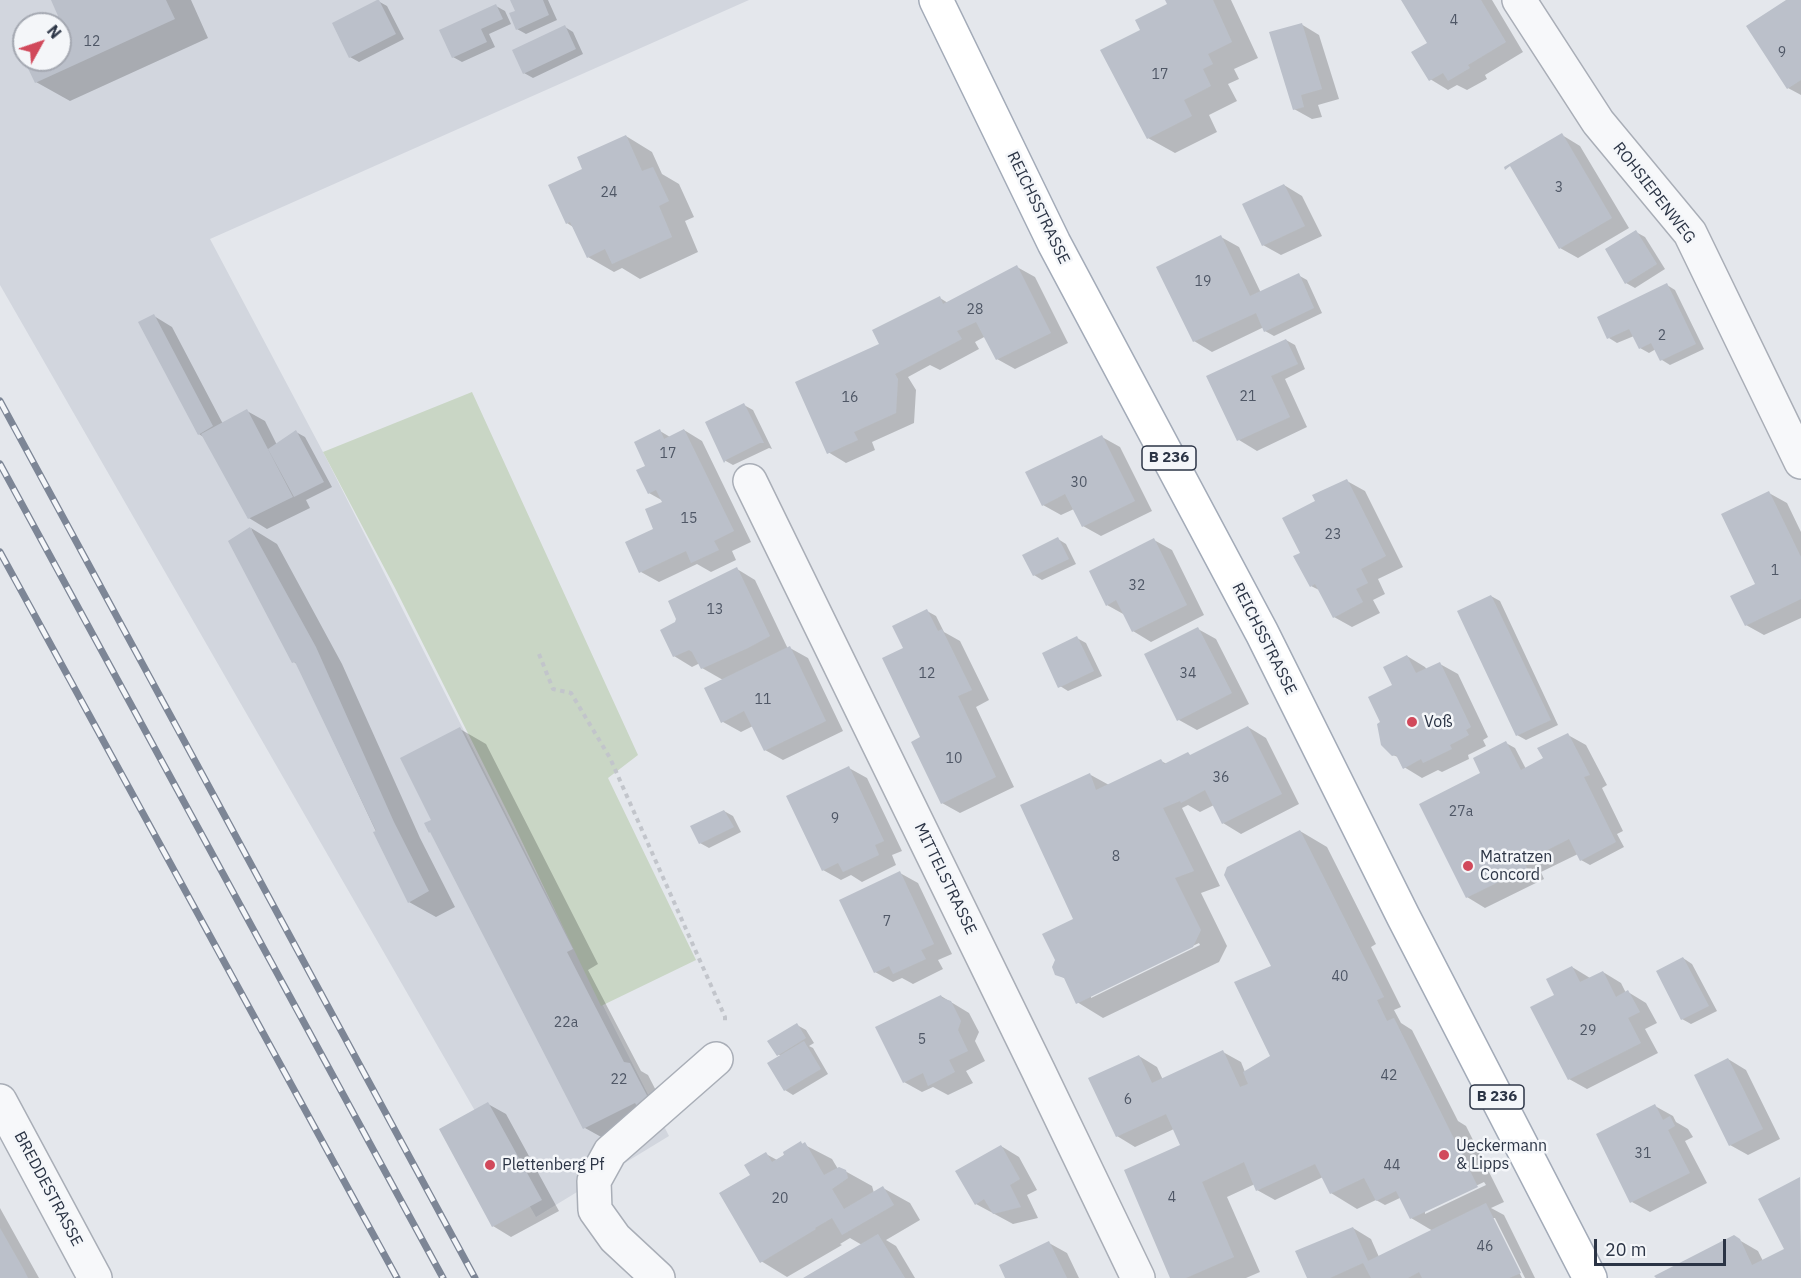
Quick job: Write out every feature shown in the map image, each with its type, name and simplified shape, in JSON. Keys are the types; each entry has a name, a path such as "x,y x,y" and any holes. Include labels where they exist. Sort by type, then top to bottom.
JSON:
{"main road":[{"name":"REICHSSTRASSE","path":"936,0 1054,243 1262,633 1403,916 1590,1278"}],"street":[{"name":"ROHSIEPENWEG","path":"1519,0 1598,122 1690,233 1801,462"},
{"name":"MITTELSTRASSE","path":"750,481 1138,1278"},
{"path":"658,1278 615,1238 595,1210 594,1181 610,1152 716,1059"},
{"name":"BREDDESTRASSE","path":"0,1101 95,1278"}],"path":[{"path":"539,654 553,689 571,693 610,758 725,1017 716,1059"}],"shaded area":[{"path":"0,0 749,0 210,239 323,452 669,1136 536,1217 0,285"}],"green space":[{"path":"472,392 638,755 608,778 696,960 601,1006 513,823 395,588 323,452"}],"building":[{"path":"51,0 166,0 175,19 72,66 72,12 56,12"},
{"path":"377,0 396,34 349,58 332,23"},
{"path":"510,0 543,0 549,15 516,30 509,13 515,11"},
{"path":"1165,0 1213,0 1232,42 1208,54 1213,64 1203,69 1211,86 1184,100 1192,116 1147,139 1100,50 1140,30 1135,20 1167,4"},
{"path":"1401,0 1481,0 1506,42 1468,65 1470,68 1448,81 1443,73 1429,81 1411,52 1427,43"},
{"path":"1786,0 1801,0 1801,80 1787,89 1746,26"},
{"path":"496,4 503,19 481,29 487,42 452,58 439,30"},
{"path":"1302,23 1322,89 1301,95 1304,107 1293,110 1269,32"},
{"path":"565,25 576,49 523,74 512,50"},
{"path":"30,72 59,72 35,83"},
{"path":"1562,133 1612,218 1559,249 1510,166 1505,170 1504,167"},
{"path":"626,135 642,171 653,167 669,201 659,206 672,237 612,264 605,249 587,258 570,222 566,224 548,185 582,169 577,157"},
{"path":"1284,184 1305,226 1262,246 1242,204"},
{"path":"1636,230 1657,264 1625,284 1605,249"},
{"path":"1221,235 1250,296 1299,273 1314,308 1264,332 1256,313 1193,342 1156,267"},
{"path":"1017,265 1051,333 996,360 976,322 957,331 962,339 895,374 898,379 896,413 854,432 858,440 827,454 795,382 879,344 872,330 940,296 943,304"},
{"path":"1667,283 1696,344 1660,361 1651,343 1639,349 1629,329 1607,339 1597,317"},
{"path":"154,314 213,426 198,435 138,322"},
{"path":"1286,339 1298,364 1271,376 1290,417 1237,441 1206,376"},
{"path":"744,403 764,443 724,463 705,422"},
{"path":"247,409 293,497 248,519 201,434"},
{"path":"660,429 664,439 684,429 734,531 714,541 719,550 691,563 686,551 639,573 625,542 653,529 645,509 662,502 656,490 648,494 636,470 645,466 634,442"},
{"path":"296,430 324,482 294,497 268,449"},
{"path":"1102,435 1135,501 1082,527 1065,494 1042,506 1025,472"},
{"path":"1347,479 1386,556 1361,569 1368,583 1356,589 1363,602 1333,618 1315,584 1310,587 1293,556 1300,553 1282,518 1315,501 1312,495"},
{"path":"1769,491 1801,557 1801,599 1745,626 1730,596 1755,584 1721,514"},
{"path":"250,527 316,647 394,822 429,891 408,903 295,662 292,663 228,541"},
{"path":"1058,537 1069,559 1033,576 1022,555"},
{"path":"1154,538 1187,605 1132,632 1116,600 1106,606 1089,571"},
{"path":"737,567 770,636 701,669 689,650 673,657 660,630 675,622 676,619 668,601"},
{"path":"1491,595 1551,720 1516,736 1457,611"},
{"path":"927,609 938,631 942,629 972,690 958,696 996,777 941,804 911,742 920,737 882,658 903,648 892,626"},
{"path":"1198,627 1232,693 1177,721 1144,654"},
{"path":"1077,636 1094,671 1058,688 1042,653"},
{"path":"790,646 826,721 764,751 744,711 721,723 704,688"},
{"path":"1407,655 1416,673 1440,662 1471,727 1466,730 1469,735 1450,745 1452,749 1423,763 1421,759 1403,769 1396,755 1392,756 1381,745 1377,724 1380,722 1368,697 1392,685 1383,667"},
{"path":"1248,726 1282,794 1222,824 1205,790 1181,803 1180,801 1163,808 1194,871 1175,878 1201,930 1193,947 1076,1004 1064,978 1055,975 1052,967 1055,960 1042,934 1073,919 1020,805 1090,773 1096,790 1161,759 1164,764 1188,752 1190,755"},
{"path":"460,727 573,949 567,952 624,1062 630,1063 652,1105 640,1111 635,1103 583,1129 424,823 431,820 400,758"},
{"path":"1568,733 1590,775 1584,777 1616,842 1580,861 1569,839 1524,862 1527,868 1466,898 1419,804 1480,773 1473,758 1506,741 1521,770 1543,758 1537,748"},
{"path":"849,766 884,841 875,845 879,855 843,872 838,863 822,871 786,796"},
{"path":"724,810 734,827 699,844 690,826"},
{"path":"1300,830 1384,997 1377,1000 1387,1021 1394,1018 1478,1187 1410,1219 1396,1191 1376,1201 1364,1178 1330,1194 1315,1164 1256,1191 1244,1162 1202,1182 1234,1257 1186,1278 1170,1278 1124,1170 1180,1145 1166,1114 1116,1137 1088,1078 1139,1055 1152,1083 1223,1050 1240,1087 1248,1084 1243,1072 1270,1056 1234,982 1271,966 1224,875 1227,867"},
{"path":"900,871 934,944 921,950 926,959 893,974 889,966 874,973 839,900"},
{"path":"1683,957 1709,1006 1681,1020 1656,971"},
{"path":"1572,966 1580,982 1603,971 1616,997 1628,990 1640,1012 1628,1018 1641,1043 1568,1080 1530,1007 1554,995 1546,979"},
{"path":"941,995 942,998 951,1001 961,1021 958,1030 968,1051 949,1060 955,1072 928,1086 923,1073 903,1083 875,1027"},
{"path":"797,1023 806,1038 777,1056 767,1041"},
{"path":"804,1041 821,1069 784,1091 767,1063"},
{"path":"1728,1058 1763,1129 1729,1146 1694,1075"},
{"name":"Plettenberg Pf","path":"488,1102 542,1200 492,1227 439,1129"},
{"path":"1655,1104 1663,1120 1670,1116 1675,1126 1668,1130 1690,1173 1630,1203 1596,1134"},
{"path":"801,1141 802,1144 805,1142 824,1175 839,1167 846,1170 848,1178 832,1189 844,1209 883,1186 894,1205 842,1235 832,1218 760,1263 719,1193 750,1175 744,1165 766,1152 772,1162"},
{"path":"1001,1145 1020,1179 1010,1185 1021,1207 993,1214 984,1199 975,1205 955,1171"},
{"path":"1800,1177 1801,1278 1656,1278 1654,1276 1734,1235 1740,1239 1752,1265 1784,1249 1758,1199"},
{"path":"1486,1203 1521,1273 1509,1278 1422,1278 1419,1272 1408,1278 1371,1278 1363,1263 1330,1278 1307,1278 1295,1251 1353,1227 1368,1261"},
{"path":"0,1228 24,1270 28,1278 0,1278"},
{"path":"878,1234 905,1278 803,1278"},
{"path":"1049,1241 1067,1278 1005,1278 999,1265"}],"railway":[{"path":"0,401 475,1278"},
{"path":"0,464 443,1278"},
{"path":"0,552 397,1278"}],"place":[{"name":"Voß","path":"1412,722"},
{"name":"Matratzen Concord","path":"1468,866"},
{"name":"Ueckermann & Lipps","path":"1444,1155"},
{"name":"Plettenberg Pf","path":"490,1165"}]}
